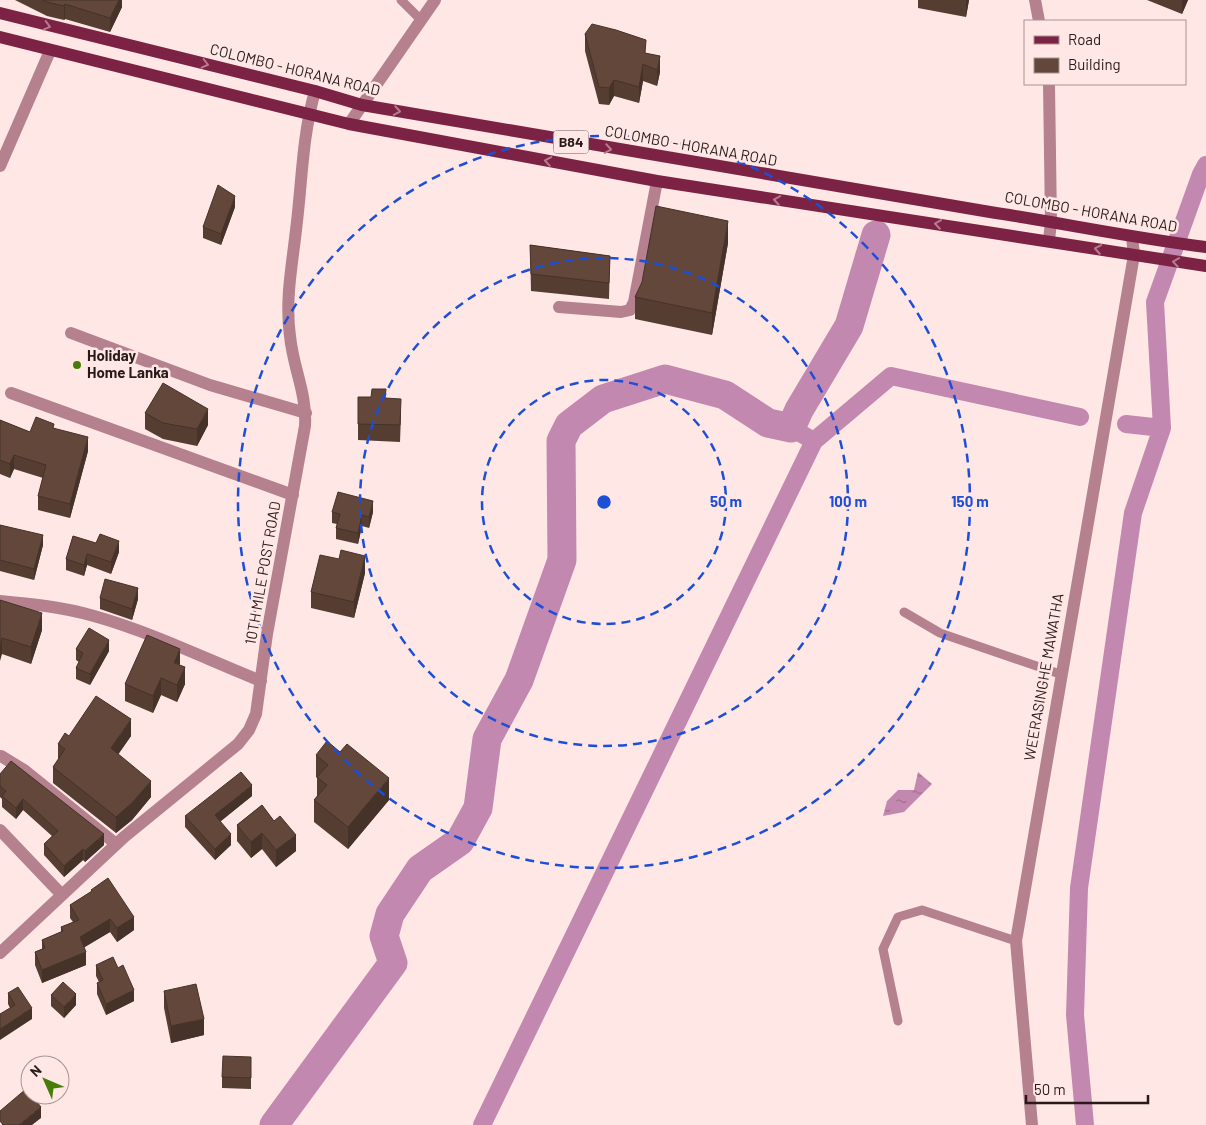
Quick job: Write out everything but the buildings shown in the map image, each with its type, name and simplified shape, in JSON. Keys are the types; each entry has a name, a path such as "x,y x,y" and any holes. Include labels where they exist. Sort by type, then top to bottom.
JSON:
{"main road":[{"name":"COLOMBO - HORANA ROAD","path":"0,13 314,91 362,105 661,158 1051,222 1148,240 1206,247"},
{"name":"B84","path":"0,37 349,124 657,181 1049,240 1206,266"}],"street":[{"path":"349,124 434,0"},
{"path":"1035,0 1039,20"},
{"path":"0,166 50,51"},
{"path":"1049,85 1051,222 1049,240"},
{"name":"10TH MILE POST ROAD","path":"0,953 116,844 238,744 249,730 256,714 267,634 294,495 306,412 305,396 290,338 288,288 296,230 300,167 314,91"},
{"path":"559,307 621,312 630,310 634,302 657,181"},
{"name":"WEERASINGHE MAWATHA","path":"1032,1125 1016,941 1060,674 1140,256 1132,237"},
{"path":"71,333 210,385 306,412"},
{"path":"12,393 294,495"},
{"path":"0,602 42,605 94,616 140,631 261,681"},
{"path":"1,756 24,770 116,844"},
{"path":"0,830 62,895"}],"lane":[{"path":"401,0 421,20"},
{"path":"904,612 940,633 1060,674"},
{"path":"898,1020 883,949 898,917 922,910 1016,941"}],"water":[{"path":"918,772 932,784 904,812 883,816 887,801 898,790 914,790"}],"waterway":[{"path":"1085,1125 1075,1015 1079,888 1133,513 1162,428 1155,302 1201,174 1206,165"},
{"path":"274,1125 393,963 384,936 390,914 420,869 460,841 478,808 487,739 519,680 562,560 561,441 569,425 603,399 665,379 725,395 768,423 791,428 799,410 849,326 876,235"},
{"path":"814,441 891,376 1080,417"},
{"path":"1126,424 1162,428"},
{"path":"482,1125 814,441 791,428"}],"place":[{"name":"Holiday Home Lanka","path":"77,365"}]}
